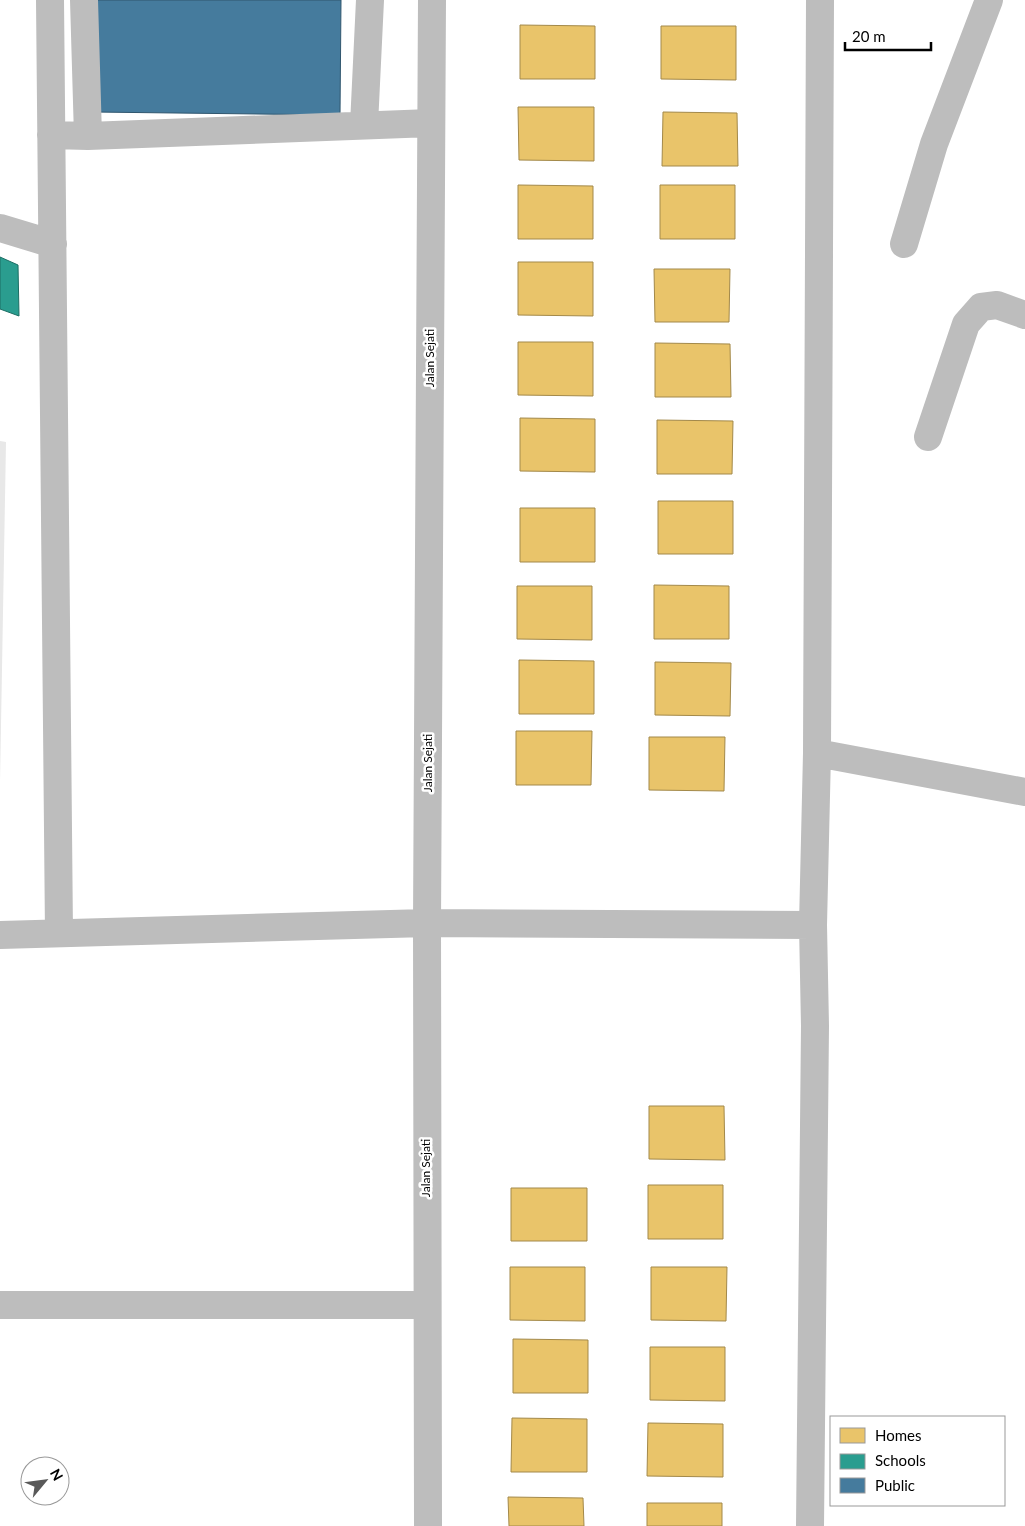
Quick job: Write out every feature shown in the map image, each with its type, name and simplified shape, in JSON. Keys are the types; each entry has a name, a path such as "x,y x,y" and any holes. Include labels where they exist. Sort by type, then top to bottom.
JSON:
{"street":[{"path":"50,0 59,934"},
{"path":"84,0 88,136"},
{"path":"364,125 370,0"},
{"name":"Jalan Sejati","path":"428,1526 426,1305 427,923 432,0"},
{"path":"810,1526 815,1035 812,925 818,753 820,0"},
{"path":"904,244 934,144 990,0"},
{"path":"51,134 88,136 431,122"},
{"path":"0,228 53,244"},
{"path":"928,437 966,324 981,307 997,305 1025,315"},
{"path":"818,753 1025,792"},
{"path":"0,935 427,923 812,925"},
{"path":"0,1305 426,1305"}],"shaded area":[{"path":"0,441 6,442 0,782"}],"building: Homes":[{"path":"520,25 595,26 595,79 520,79"},
{"path":"661,26 736,26 736,80 661,79"},
{"path":"518,107 594,107 594,161 519,160"},
{"path":"663,112 737,113 738,166 662,166"},
{"path":"518,185 593,186 593,239 518,239"},
{"path":"660,185 735,185 735,239 660,239"},
{"path":"518,262 593,262 593,316 518,315"},
{"path":"654,269 730,269 729,322 655,322"},
{"path":"518,342 593,342 593,396 518,395"},
{"path":"655,343 730,344 731,397 655,397"},
{"path":"520,418 595,419 595,472 520,471"},
{"path":"657,420 733,421 732,474 657,474"},
{"path":"658,501 733,501 733,554 658,554"},
{"path":"520,508 595,508 595,562 520,562"},
{"path":"654,585 729,586 729,639 654,639"},
{"path":"517,586 592,586 592,640 517,639"},
{"path":"519,660 594,661 594,714 519,714"},
{"path":"655,662 731,663 730,716 655,715"},
{"path":"516,731 592,731 591,785 516,785"},
{"path":"649,737 725,737 724,791 649,790"},
{"path":"649,1106 724,1106 725,1160 649,1159"},
{"path":"648,1185 723,1185 723,1239 648,1239"},
{"path":"511,1188 587,1188 587,1241 511,1241"},
{"path":"510,1267 585,1267 585,1321 510,1320"},
{"path":"651,1267 727,1267 726,1321 651,1320"},
{"path":"513,1339 588,1340 588,1393 513,1393"},
{"path":"650,1347 725,1347 725,1401 650,1400"},
{"path":"512,1418 587,1419 587,1472 511,1472"},
{"path":"648,1423 723,1424 723,1477 647,1476"},
{"path":"508,1497 583,1498 584,1526 509,1526"},
{"path":"647,1503 722,1503 722,1526 647,1526"}],"building: Schools":[{"path":"0,257 18,265 19,316 0,309"}],"building: Public":[{"path":"94,0 341,0 340,115 93,112"}]}
